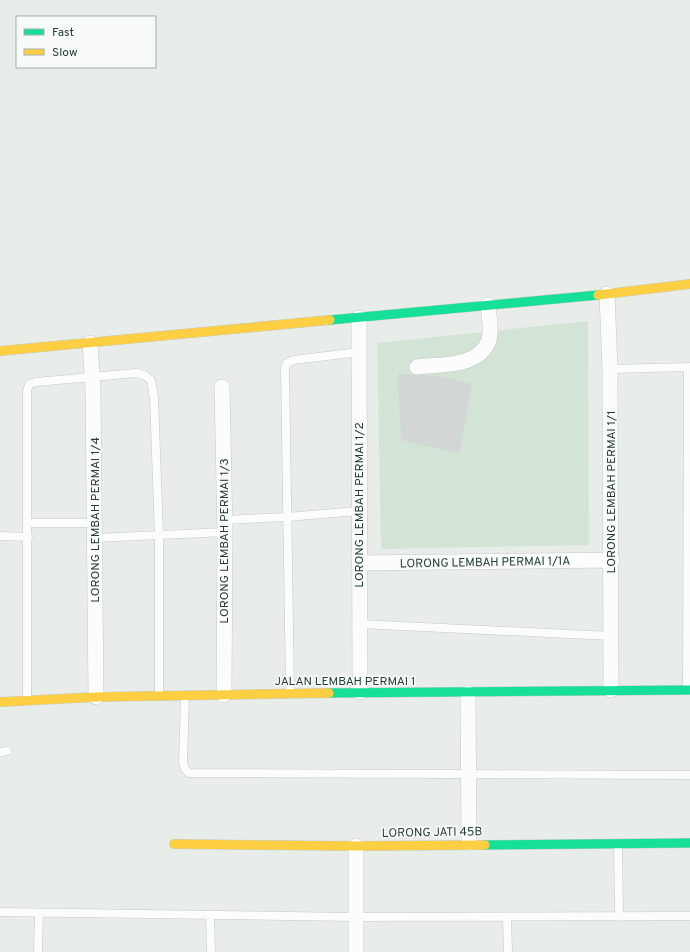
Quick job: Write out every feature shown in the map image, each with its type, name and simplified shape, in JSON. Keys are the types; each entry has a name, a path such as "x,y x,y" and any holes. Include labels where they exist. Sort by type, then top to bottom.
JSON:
{"street":[{"path":"0,351 607,294 690,284"},
{"name":"LORONG LEMBAH PERMAI 1/1","path":"607,294 610,369 612,560 611,690"},
{"path":"417,367 465,362 478,356 489,339 490,324 488,305"},
{"name":"LORONG LEMBAH PERMAI 1/2","path":"359,318 358,510 360,692"},
{"name":"LORONG LEMBAH PERMAI 1/4","path":"90,343 95,523 96,697"},
{"name":"LORONG LEMBAH PERMAI 1/3","path":"222,387 225,526 224,695"},
{"name":"LORONG LEMBAH PERMAI 1/1A","path":"359,564 612,560"},
{"name":"JALAN LEMBAH PERMAI 1","path":"0,702 96,697 290,693 468,693 689,690"},
{"path":"468,693 469,843"},
{"name":"LORONG JATI 45B","path":"174,844 356,846 469,843 690,843"},
{"path":"356,846 356,952"}],"lane":[{"path":"290,693 284,368 287,363 294,360 359,352"},
{"path":"610,369 689,366 689,690"},
{"path":"27,700 27,391 29,384 36,382 136,373 144,375 151,380 154,398 159,536 159,696"},
{"path":"95,538 159,536 286,517 358,510"},
{"path":"28,524 95,523"},
{"path":"0,536 28,537"},
{"path":"360,624 611,636"},
{"path":"185,695 183,762 185,769 189,773 690,776"},
{"path":"618,843 619,917"},
{"path":"0,912 355,917 690,916"},
{"path":"38,952 40,913"},
{"path":"210,916 211,952"},
{"path":"507,917 508,952"}],"green space":[{"path":"588,321 589,545 381,549 377,343"}],"building":[{"path":"398,374 440,376 472,384 459,454 401,440"}],"traffic: fast":[{"path":"330,320 598,295"},
{"path":"329,693 690,690"},
{"path":"485,845 690,843"}],"traffic: slow":[{"path":"598,295 690,284"},
{"path":"0,351 330,320"},
{"path":"0,702 96,697 329,693"},
{"path":"174,844 356,846 485,845"}]}
